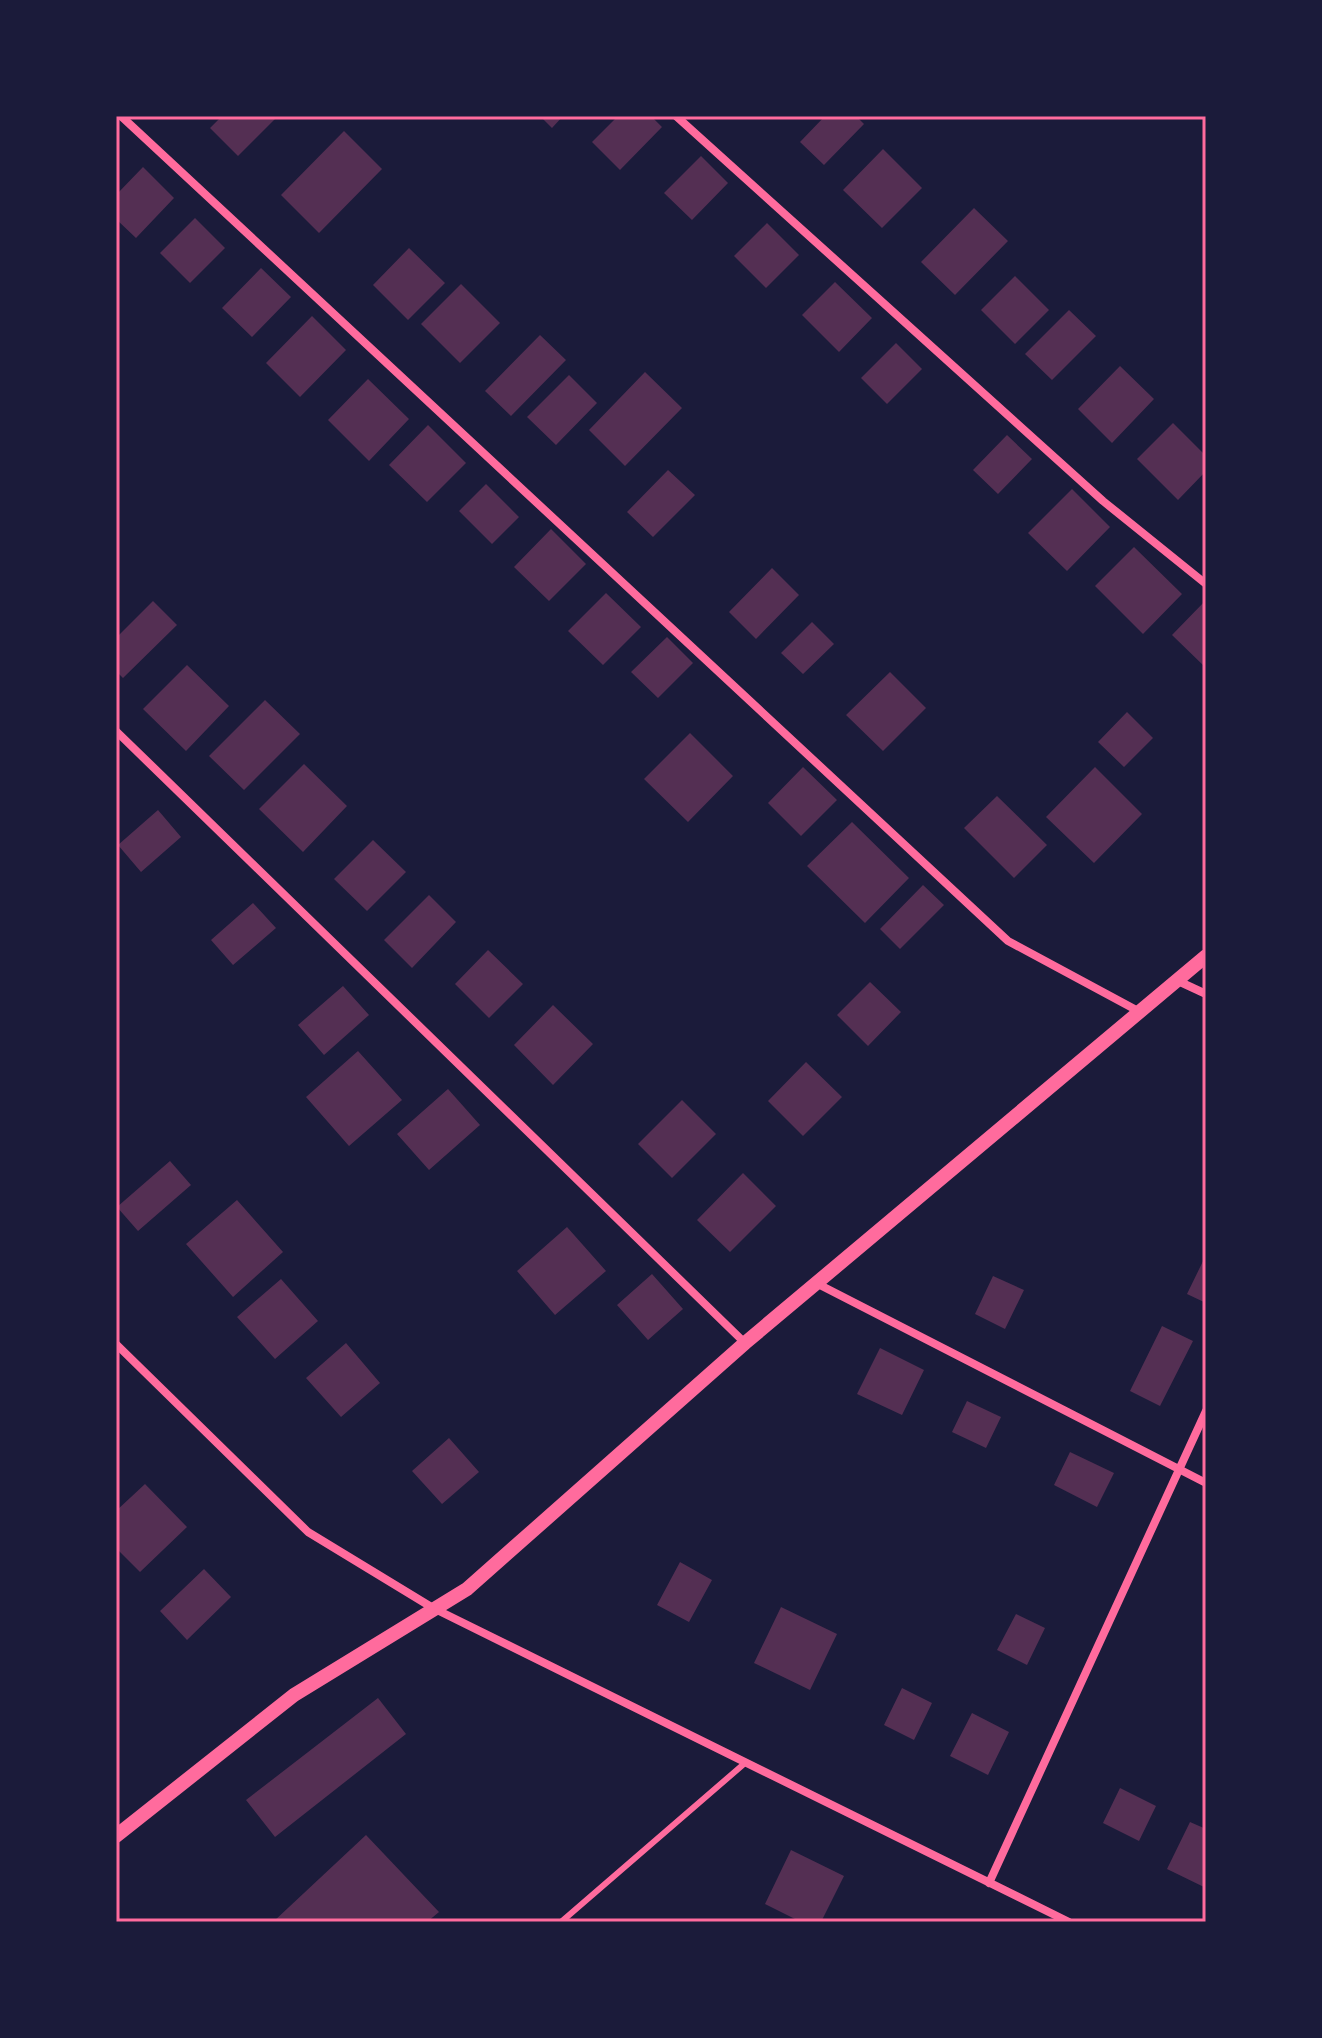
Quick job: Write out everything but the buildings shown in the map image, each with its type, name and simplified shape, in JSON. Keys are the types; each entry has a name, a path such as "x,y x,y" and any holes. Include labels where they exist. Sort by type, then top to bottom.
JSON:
{"street":[{"path":"121,116 1008,941 1141,1012"},
{"path":"676,116 1091,490 1206,584"},
{"path":"116,731 745,1343"},
{"path":"116,1836 294,1695 467,1589 745,1343 1206,956"},
{"path":"1178,981 1206,994"},
{"path":"816,1283 1206,1483"},
{"path":"116,1344 308,1532 433,1608 1069,1922"},
{"path":"989,1883 1206,1411"}],"lane":[{"path":"561,1922 745,1763"}]}
